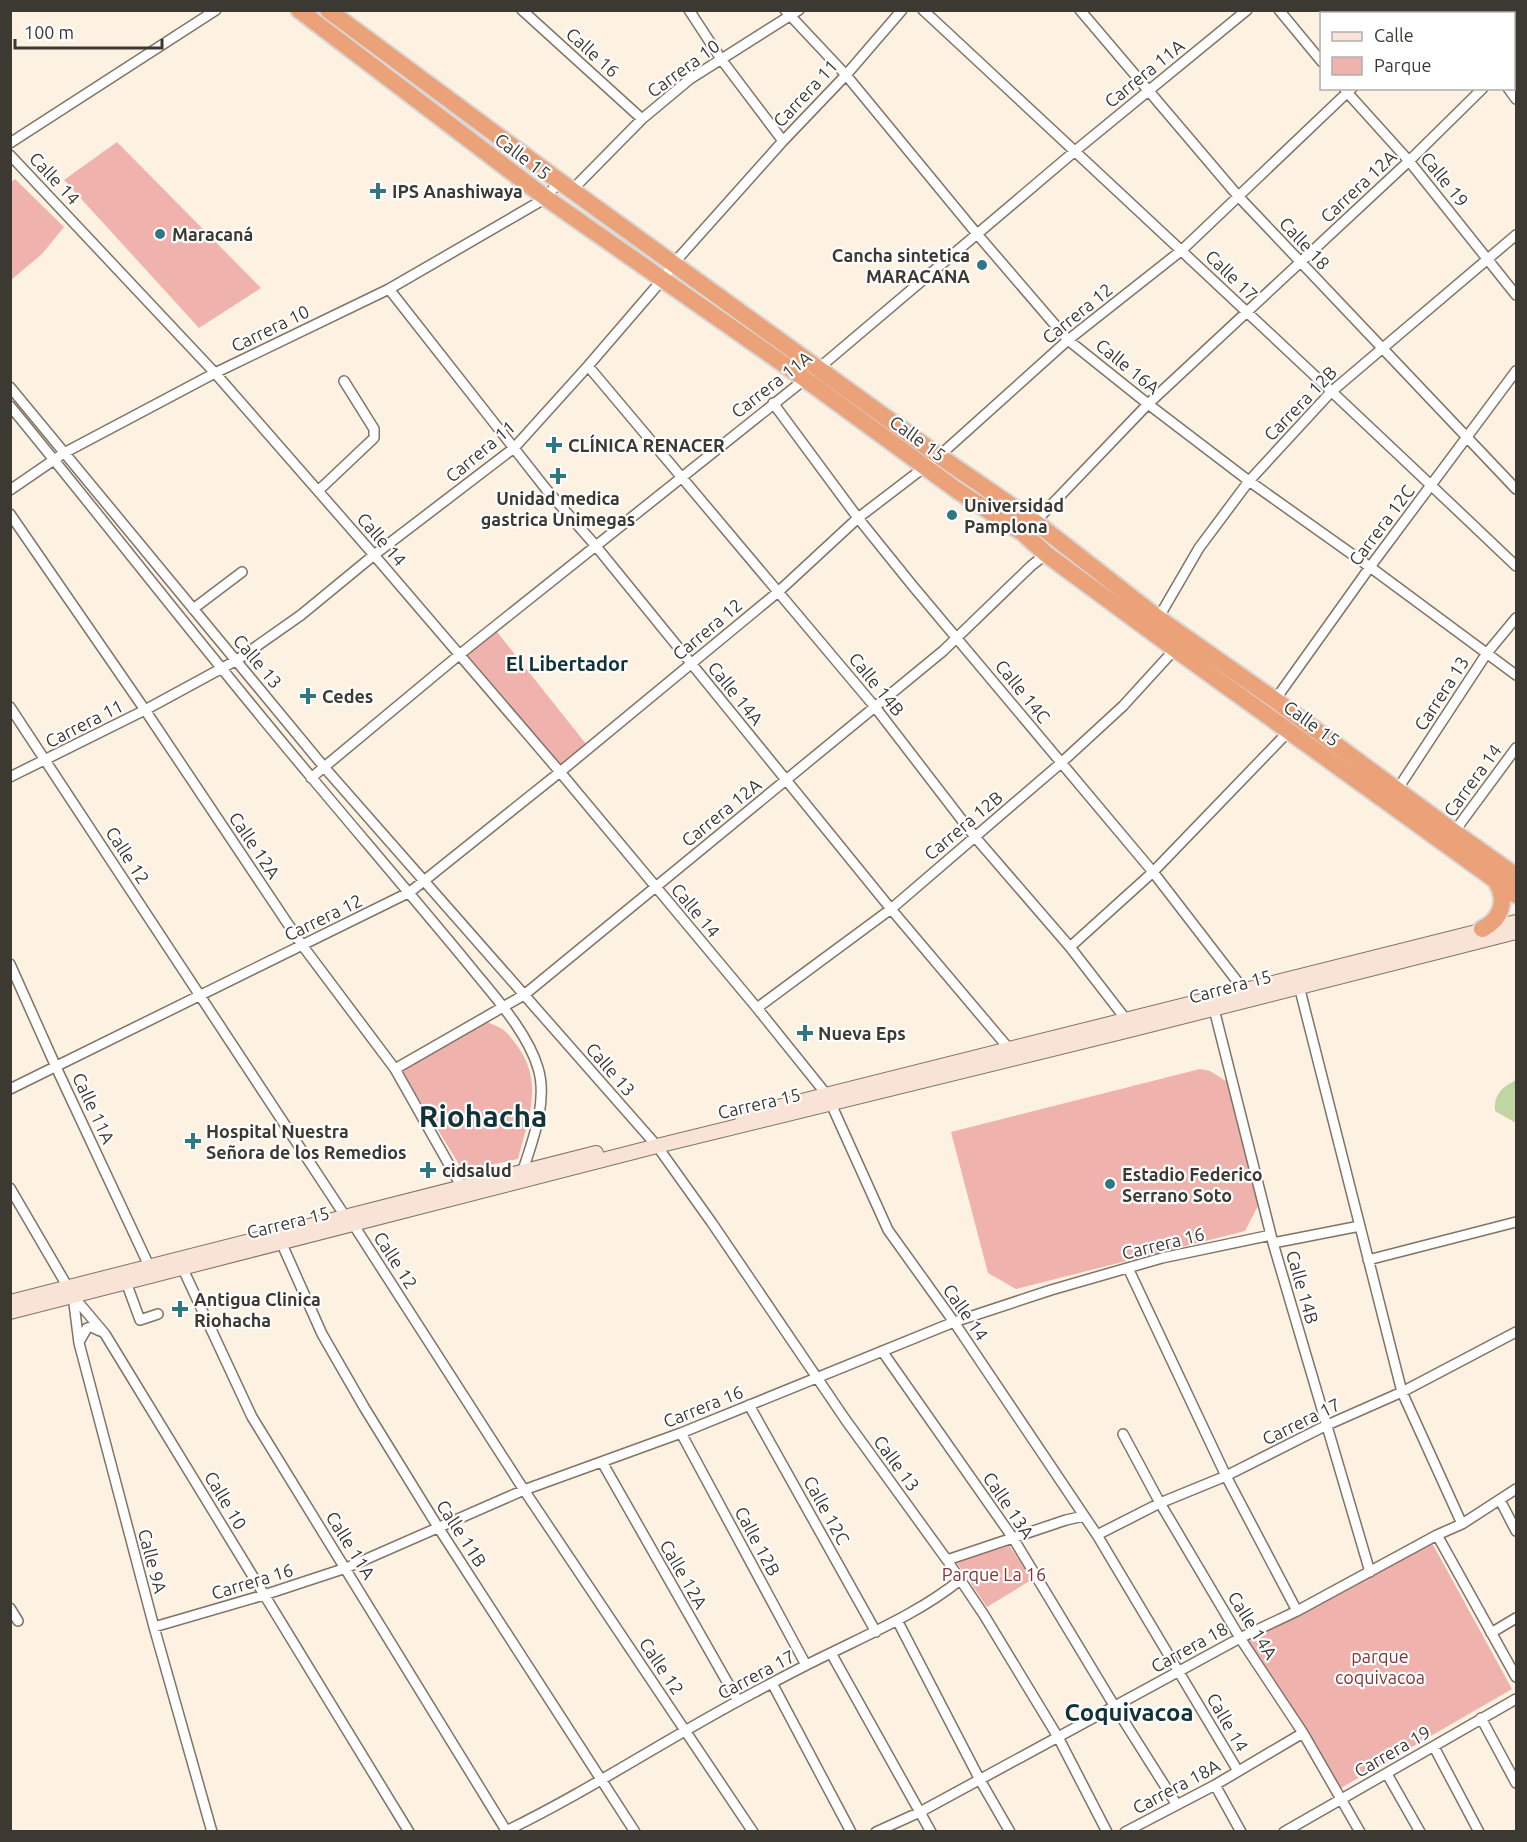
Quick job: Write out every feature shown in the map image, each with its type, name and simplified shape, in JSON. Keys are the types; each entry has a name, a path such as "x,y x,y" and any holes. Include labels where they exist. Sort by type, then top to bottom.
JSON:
{"highway":[{"name":"Calle 15","path":"299,10 546,198 805,380 924,467 1029,527 1047,554 1275,700 1516,876"},
{"name":"Calle 15","path":"328,10 566,186 939,456 1155,625 1175,649 1516,895"},
{"path":"1482,929 1491,925 1502,908 1503,897 1495,879"}],"main road":[{"name":"Carrera 15","path":"1298,982 1482,929 1516,922"},
{"name":"Carrera 15","path":"1129,1026 1247,994 1516,932"},
{"name":"Carrera 15","path":"10,1312 71,1292 126,1282 151,1270 182,1267 281,1242 349,1220 653,1143 1012,1054 1214,1008 1247,994"},
{"name":"Carrera 15","path":"464,1191 523,1170 653,1143"},
{"path":"10,1302 71,1292 349,1220"}],"street":[{"path":"10,143 216,10"},
{"name":"Calle 16","path":"522,10 642,119"},
{"path":"689,10 721,59 783,141"},
{"name":"Carrera 11","path":"10,777 145,710 237,660 301,615 374,555 514,448 588,366 674,263 783,141 846,75 902,10"},
{"name":"Calle 17","path":"922,10 1182,250 1516,566"},
{"name":"Calle 18","path":"1080,10 1238,196 1516,489"},
{"name":"Carrera 11A","path":"311,778 595,545 805,380 1074,151 1247,10"},
{"path":"1279,10 1320,60"},
{"name":"Carrera 10","path":"10,490 64,453 215,373 389,289 566,186 690,79 792,13"},
{"name":"Calle 16A","path":"792,13 1068,340 1249,481 1516,675"},
{"name":"Calle 19","path":"1348,90 1409,161 1516,294"},
{"name":"Carrera 12","path":"10,1089 410,892 778,592 858,518 939,456 1068,340 1182,250 1348,90"},
{"name":"Carrera 12A","path":"1029,527 1148,404 1409,161 1481,90"},
{"name":"Calle 14","path":"10,155 215,373 374,555 560,772 757,1008 830,1100 888,1230 898,1247 954,1322 1097,1535 1238,1771"},
{"name":"Carrera 12B","path":"1155,625 1199,548 1249,481 1331,392 1516,235"},
{"name":"Calle 14A","path":"389,289 546,489 595,545 690,664 1012,1054"},
{"name":"Calle 14B","path":"588,366 875,707 975,837 1070,947 1129,1026"},
{"name":"Carrera 12C","path":"1275,700 1370,567 1468,439 1516,371"},
{"path":"318,491 374,438 374,429 344,381"},
{"name":"Calle 13","path":"10,387 324,767 653,1143 712,1223 817,1378 984,1615 1058,1737 1107,1832"},
{"name":"Calle 14C","path":"773,403 858,518 1152,872 1247,994"},
{"name":"Calle 13","path":"10,406 311,778 410,892 502,1007 534,1056 539,1069 541,1088 532,1143 523,1170"},
{"name":"Calle 12A","path":"10,514 145,710 302,945 395,1069 464,1191"},
{"name":"Carrera 12A","path":"395,1069 524,995 958,638 1031,566 1047,554"},
{"path":"193,609 242,572"},
{"name":"Carrera 13","path":"1397,790 1487,653 1516,618"},
{"name":"Carrera 12B","path":"757,1008 891,909 975,837 1061,763 1122,706 1175,649"},
{"name":"Calle 12","path":"10,707 349,1220 524,1490 753,1832"},
{"path":"1070,947 1152,872 1289,731"},
{"name":"Carrera 14","path":"1454,832 1513,759 1516,747"},
{"name":"Calle 11A","path":"10,964 151,1270"},
{"path":"1298,982 1402,1392 1462,1524"},
{"name":"Calle 14B","path":"1214,1008 1272,1239 1325,1426 1370,1572"},
{"name":"Calle 10","path":"10,1188 71,1292 105,1334 410,1832"},
{"path":"1368,1260 1516,1222"},
{"name":"Carrera 16","path":"154,1627 346,1568 524,1490 681,1433 954,1322 1051,1290 1162,1258 1360,1226"},
{"name":"Calle 11B","path":"281,1242 322,1334 364,1407 438,1527 635,1832"},
{"name":"Calle 11A","path":"182,1267 252,1417 506,1831"},
{"path":"1128,1268 1226,1476 1297,1611"},
{"path":"126,1282 140,1320 158,1314"},
{"name":"Calle 9A","path":"71,1292 79,1343 154,1627 212,1832"},
{"path":"79,1343 87,1328 95,1328 105,1334"},
{"name":"Carrera 17","path":"1097,1535 1160,1503 1226,1476 1325,1426 1402,1392 1516,1332"},
{"name":"Calle 13A","path":"882,1351 1013,1538 1115,1707 1178,1805"},
{"name":"Calle 12C","path":"749,1405 876,1632"},
{"name":"Calle 12B","path":"681,1433 806,1665"},
{"name":"Calle 14A","path":"1122,1434 1240,1638 1304,1732 1360,1832"},
{"name":"Calle 12A","path":"602,1462 738,1701"},
{"name":"Carrera 18","path":"876,1832 920,1812 1240,1638 1297,1611 1437,1535 1462,1524 1516,1489"},
{"path":"1500,1500 1516,1531"},
{"path":"947,1560 1084,1516"},
{"path":"1437,1535 1516,1677"},
{"name":"Carrera 17","path":"506,1831 602,1780 738,1701 876,1632 945,1592 960,1580"},
{"path":"10,1608 18,1621"},
{"path":"1491,1633 1516,1618"},
{"path":"897,1620 980,1780 1010,1832"},
{"path":"831,1653 932,1832"},
{"path":"772,1683 851,1832"},
{"name":"Carrera 19","path":"1284,1832 1298,1828 1342,1798 1516,1699"},
{"path":"1480,1718 1516,1783"},
{"name":"Carrera 18A","path":"1125,1832 1215,1785 1304,1732"},
{"path":"1434,1747 1479,1832"},
{"path":"1387,1774 1420,1832"},
{"path":"1215,1785 1240,1832"}],"green space":[{"name":"Maracaná","path":"117,142 261,288 199,328 64,180"},
{"path":"15,179 64,227 42,254 11,280 10,183"},
{"path":"497,632 586,744 561,766 465,652 487,636"},
{"path":"486,1022 502,1029 518,1047 530,1074 532,1102 518,1159 463,1171 402,1071"},
{"name":"Estadio Federico Serrano Soto","path":"1200,1069 1210,1071 1229,1083 1260,1202 1245,1231 1016,1289 988,1273 951,1132"},
{"name":"parque coquivacoa","path":"1432,1543 1512,1689 1341,1788 1246,1640"},
{"name":"Parque La 16","path":"1008,1544 1033,1579 987,1607 957,1563"}],"shaded area":[{"path":"1516,1080 1516,1123 1495,1111 1495,1105 1500,1092"}],"place":[{"name":"IPS Anashiwaya","path":"378,191"},
{"name":"Maracaná","path":"160,234"},
{"name":"Cancha sintetica MARACANA","path":"982,265"},
{"name":"CLÍNICA RENACER","path":"554,445"},
{"name":"Unidad medica gastrica Unimegas","path":"558,476"},
{"name":"Universidad Pamplona","path":"952,515"},
{"name":"Cedes","path":"308,696"},
{"name":"Nueva Eps","path":"805,1033"},
{"name":"Hospital Nuestra Señora de los Remedios","path":"193,1141"},
{"name":"cidsalud","path":"428,1170"},
{"name":"Estadio Federico Serrano Soto","path":"1110,1184"},
{"name":"Antigua Clinica Riohacha","path":"180,1309"}],"district":[{"name":"El Libertador","path":"567,663"},
{"name":"Riohacha","path":"483,1116"},
{"name":"Coquivacoa","path":"1129,1712"}]}
